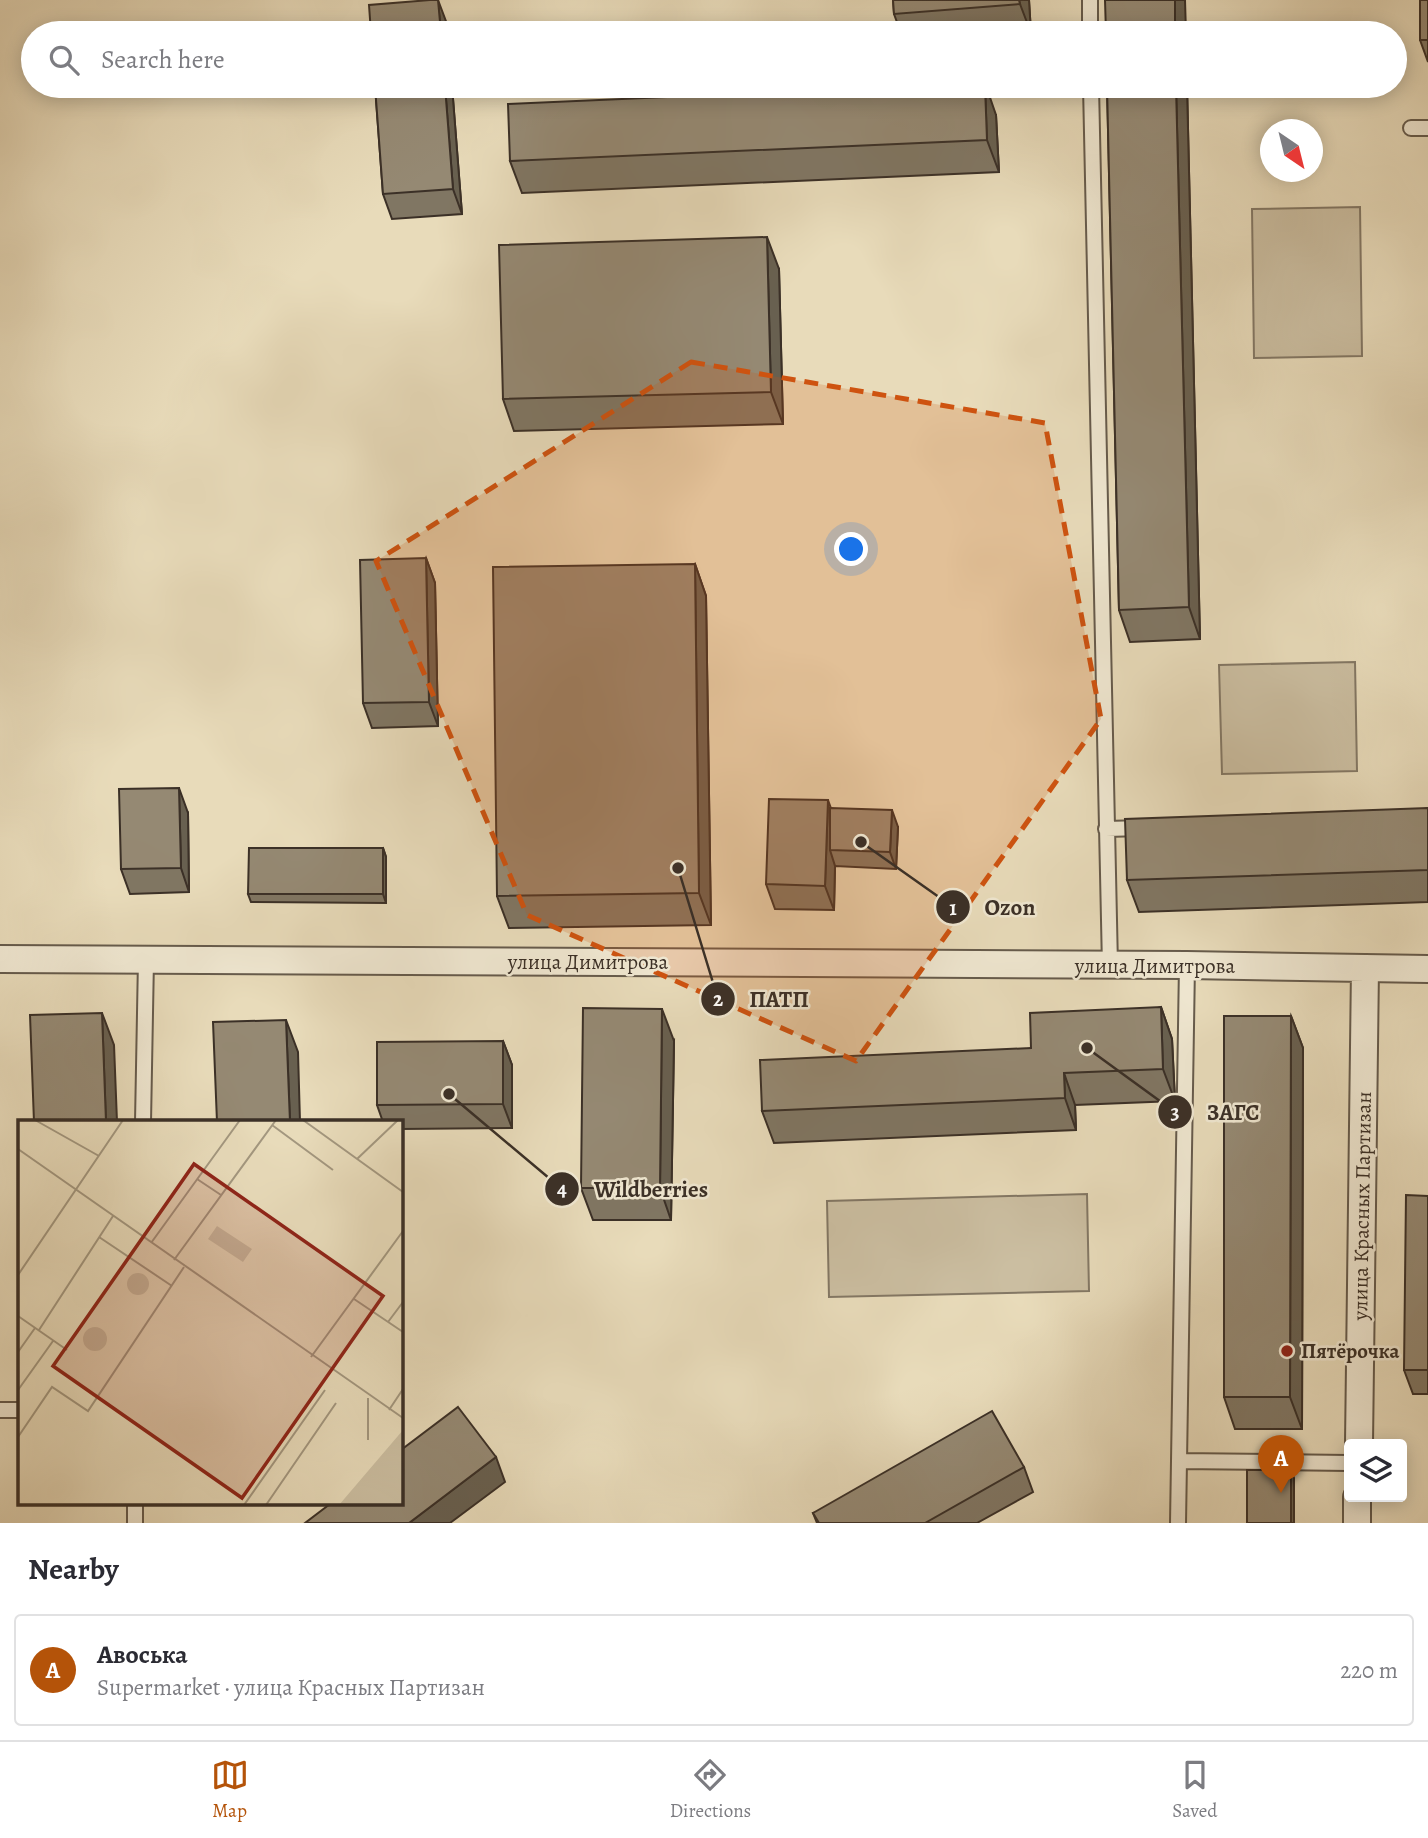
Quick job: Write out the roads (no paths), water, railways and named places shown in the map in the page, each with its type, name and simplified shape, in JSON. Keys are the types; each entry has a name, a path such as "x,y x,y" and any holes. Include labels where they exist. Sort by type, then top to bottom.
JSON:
{"street":[{"name":"улица Димитрова","path":"0,959 1187,965 1428,969"},
{"name":"улица Красных Партизан","path":"1359,1439 1365,968"},
{"path":"1357,1502 1357,1523"}],"lane":[{"path":"1090,0 1090,21"},
{"path":"1091,98 1110,966"},
{"path":"1410,128 1428,128"},
{"path":"1106,829 1159,828"},
{"path":"142,1120 146,959"},
{"path":"1178,1523 1187,965"},
{"path":"0,1410 18,1410"},
{"path":"1179,1461 1344,1463"}],"place":[{"name":"Ozon","path":"861,842"},
{"name":"ПАТП","path":"678,868"},
{"name":"ЗАГС","path":"1087,1048"},
{"name":"Wildberries","path":"449,1094"},
{"name":"Пятёрочка","path":"1287,1351"},
{"name":"Авоська","path":"1281,1493"}]}
